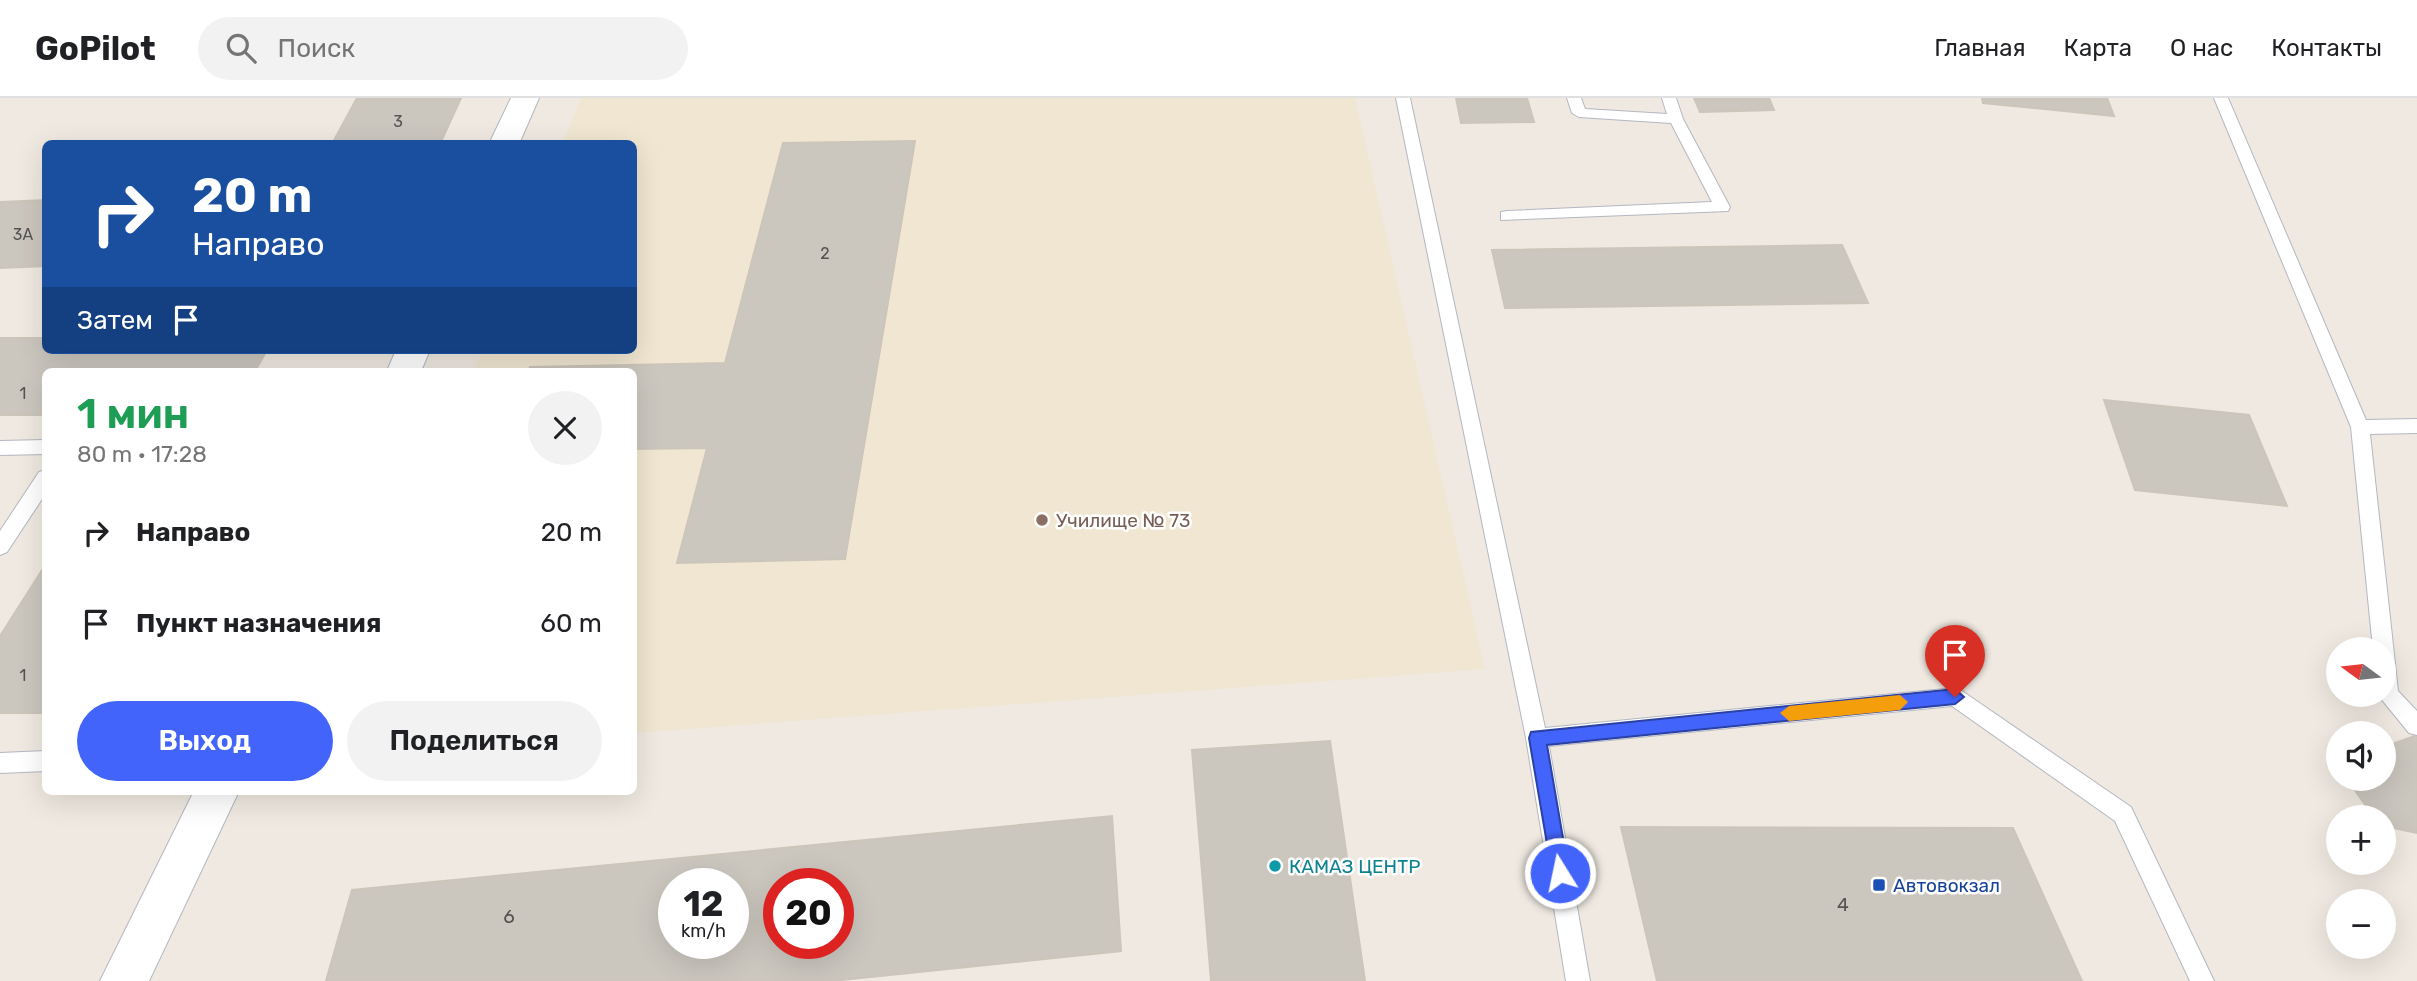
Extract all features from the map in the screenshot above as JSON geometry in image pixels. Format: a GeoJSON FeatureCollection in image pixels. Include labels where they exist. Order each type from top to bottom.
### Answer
{"type":"FeatureCollection","features":[{"type":"Feature","properties":{"kind":"street"},"geometry":{"type":"LineString","coordinates":[[507,140],[524,98]]}},
{"type":"Feature","properties":{"kind":"street"},"geometry":{"type":"LineString","coordinates":[[124,981],[215,795]]}},
{"type":"Feature","properties":{"kind":"lane"},"geometry":{"type":"LineString","coordinates":[[1403,98],[1537,738],[1578,981]]}},
{"type":"Feature","properties":{"kind":"lane"},"geometry":{"type":"LineString","coordinates":[[1574,98],[1579,113],[1676,119]]}},
{"type":"Feature","properties":{"kind":"lane"},"geometry":{"type":"LineString","coordinates":[[1507,216],[1722,206],[1676,119],[1669,98]]}},
{"type":"Feature","properties":{"kind":"lane"},"geometry":{"type":"LineString","coordinates":[[2221,98],[2360,427],[2382,637]]}},
{"type":"Feature","properties":{"kind":"lane"},"geometry":{"type":"LineString","coordinates":[[2360,427],[2417,426]]}},
{"type":"Feature","properties":{"kind":"lane"},"geometry":{"type":"LineString","coordinates":[[0,448],[42,447]]}},
{"type":"Feature","properties":{"kind":"lane"},"geometry":{"type":"LineString","coordinates":[[0,547],[42,483]]}},
{"type":"Feature","properties":{"kind":"lane"},"geometry":{"type":"LineString","coordinates":[[1537,738],[1955,697],[2123,814],[2202,981]]}},
{"type":"Feature","properties":{"kind":"lane"},"geometry":{"type":"LineString","coordinates":[[2396,704],[2417,726]]}},
{"type":"Feature","properties":{"kind":"lane"},"geometry":{"type":"LineString","coordinates":[[0,763],[42,761]]}},
{"type":"Feature","properties":{"kind":"shaded area","name":"Училище № 73"},"geometry":{"type":"Polygon","coordinates":[[[581,98],[1355,98],[1485,669],[637,733],[637,368],[475,368],[480,354],[637,354],[637,140],[564,140],[581,98]]]}},
{"type":"Feature","properties":{"kind":"building"},"geometry":{"type":"Polygon","coordinates":[[[357,98],[461,98],[442,140],[334,140],[357,98]]]}},
{"type":"Feature","properties":{"kind":"building"},"geometry":{"type":"Polygon","coordinates":[[[1456,98],[1527,98],[1534,122],[1461,123],[1456,98]]]}},
{"type":"Feature","properties":{"kind":"building"},"geometry":{"type":"Polygon","coordinates":[[[1694,98],[1769,98],[1774,110],[1700,112],[1694,98]]]}},
{"type":"Feature","properties":{"kind":"building"},"geometry":{"type":"Polygon","coordinates":[[[1982,98],[2107,98],[2114,116],[1983,103],[1982,98]]]}},
{"type":"Feature","properties":{"kind":"building"},"geometry":{"type":"Polygon","coordinates":[[[915,141],[845,559],[677,563],[707,448],[637,449],[637,368],[530,367],[725,363],[783,143],[915,141]]]}},
{"type":"Feature","properties":{"kind":"building"},"geometry":{"type":"Polygon","coordinates":[[[42,200],[42,266],[0,268],[0,202],[42,200]]]}},
{"type":"Feature","properties":{"kind":"building"},"geometry":{"type":"Polygon","coordinates":[[[1842,245],[1868,303],[1505,308],[1492,250],[1842,245]]]}},
{"type":"Feature","properties":{"kind":"building"},"geometry":{"type":"Polygon","coordinates":[[[0,338],[42,338],[42,354],[265,354],[257,368],[42,368],[42,415],[0,415],[0,338]]]}},
{"type":"Feature","properties":{"kind":"building"},"geometry":{"type":"Polygon","coordinates":[[[2104,400],[2249,415],[2287,506],[2135,490],[2104,400]]]}},
{"type":"Feature","properties":{"kind":"building"},"geometry":{"type":"Polygon","coordinates":[[[42,570],[42,713],[0,713],[0,636],[42,570]]]}},
{"type":"Feature","properties":{"kind":"building"},"geometry":{"type":"Polygon","coordinates":[[[2417,735],[2417,833],[2396,829],[2396,805],[2365,805],[2356,791],[2396,791],[2396,743],[2417,735]]]}},
{"type":"Feature","properties":{"kind":"building","name":"КАМАЗ ЦЕНТР"},"geometry":{"type":"Polygon","coordinates":[[[1330,741],[1365,981],[1211,981],[1192,750],[1330,741]]]}},
{"type":"Feature","properties":{"kind":"building"},"geometry":{"type":"Polygon","coordinates":[[[1112,816],[1121,951],[832,981],[326,981],[352,890],[1112,816]]]}},
{"type":"Feature","properties":{"kind":"building"},"geometry":{"type":"Polygon","coordinates":[[[1621,827],[2013,828],[2082,981],[1657,981],[1621,827]]]}},
{"type":"Feature","properties":{"kind":"slow traffic"},"geometry":{"type":"LineString","coordinates":[[1789,713],[1900,702]]}},
{"type":"Feature","properties":{"kind":"place","name":"Училище № 73"},"geometry":{"type":"Point","coordinates":[1042,520]}},
{"type":"Feature","properties":{"kind":"place","name":"КАМАЗ ЦЕНТР"},"geometry":{"type":"Point","coordinates":[1275,866]}},
{"type":"Feature","properties":{"kind":"place","name":"Автовокзал"},"geometry":{"type":"Point","coordinates":[1879,885]}},
{"type":"Feature","properties":{"kind":"route"},"geometry":{"type":"LineString","coordinates":[[1560,873],[1537,738],[1955,697]]}}]}
